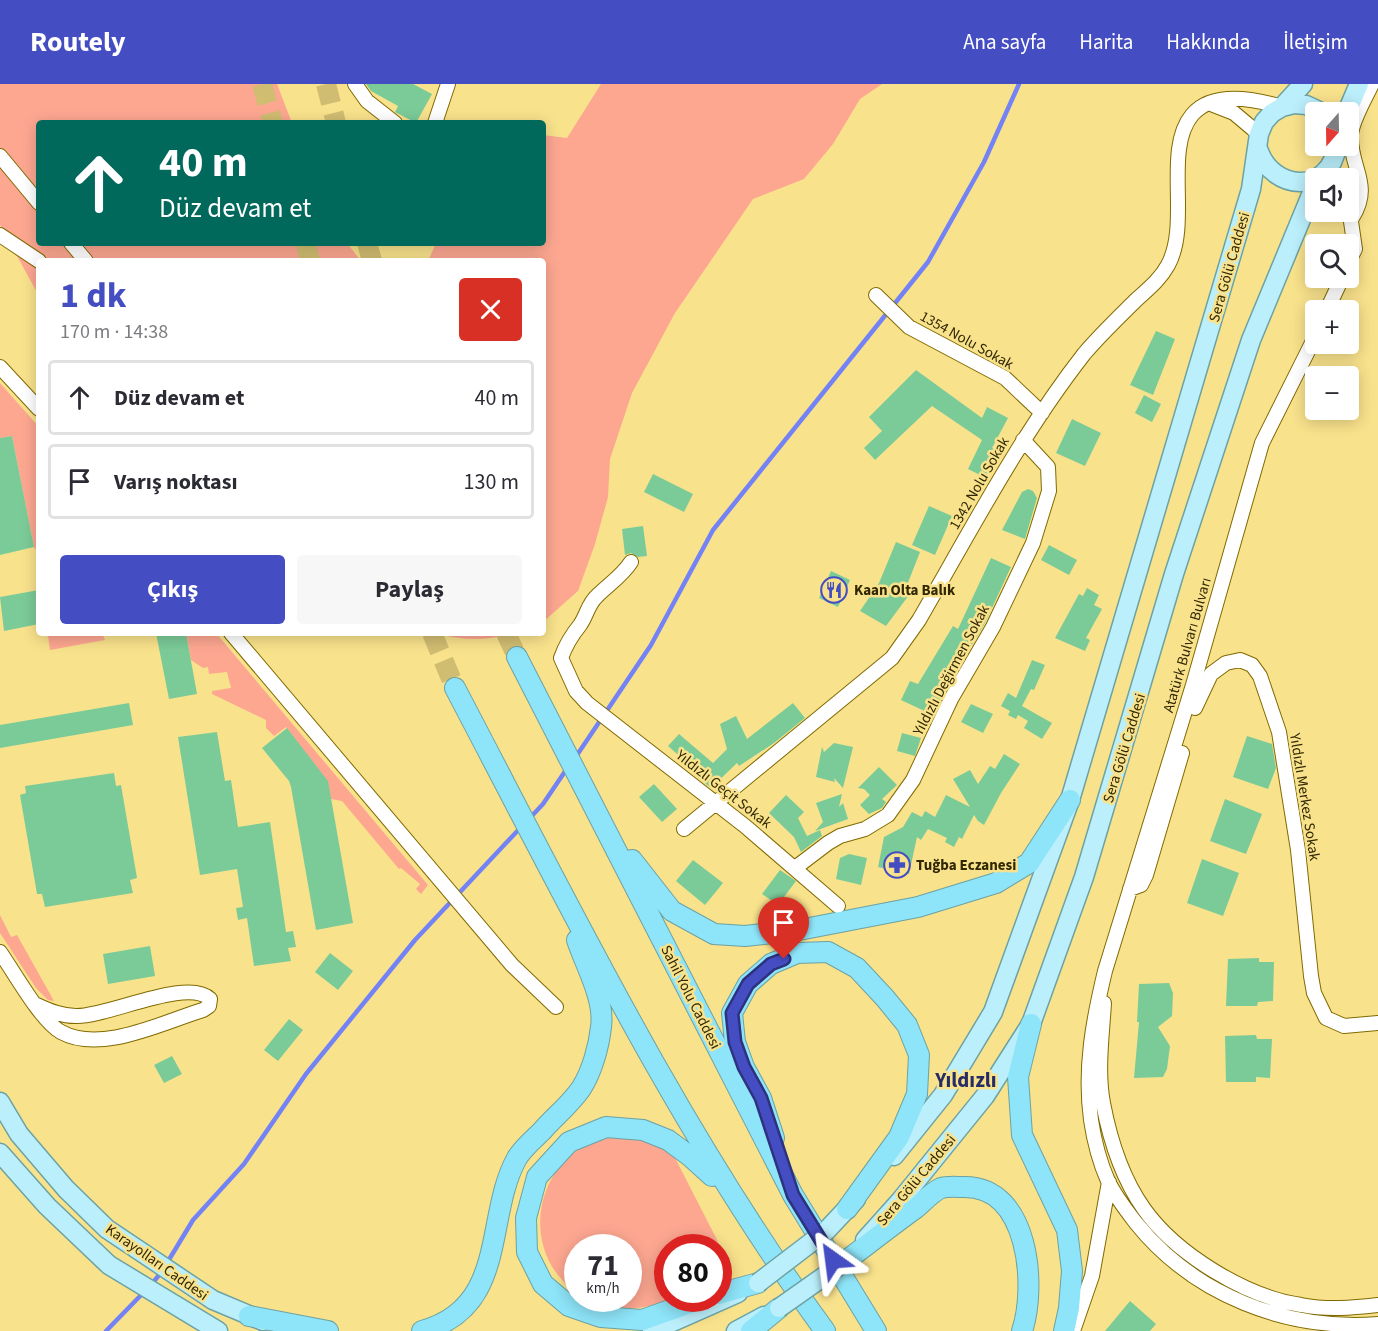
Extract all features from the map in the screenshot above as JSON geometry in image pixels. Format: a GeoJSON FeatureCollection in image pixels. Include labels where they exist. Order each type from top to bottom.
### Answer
{"type":"FeatureCollection","features":[{"type":"Feature","properties":{"kind":"highway","name":"Sahil Yolu Caddesi"},"geometry":{"type":"LineString","coordinates":[[517,657],[793,1195],[876,1331]]}},
{"type":"Feature","properties":{"kind":"highway"},"geometry":{"type":"LineString","coordinates":[[456,688],[636,1034],[730,1194],[821,1327]]}},
{"type":"Feature","properties":{"kind":"highway"},"geometry":{"type":"LineString","coordinates":[[595,810],[672,911],[714,934],[745,936],[799,930],[918,907],[996,883],[1029,863],[1070,801]]}},
{"type":"Feature","properties":{"kind":"highway"},"geometry":{"type":"LineString","coordinates":[[422,1331],[433,1328],[464,1309],[480,1286],[492,1254],[505,1189],[518,1157],[582,1087],[594,1059],[602,1025],[599,1001],[559,884]]}},
{"type":"Feature","properties":{"kind":"highway"},"geometry":{"type":"LineString","coordinates":[[793,1195],[761,1098],[744,1067],[735,1042],[732,1013],[748,984],[771,964],[797,953],[828,952],[857,968],[885,998],[907,1024],[919,1055],[917,1094],[899,1137],[847,1209]]}},
{"type":"Feature","properties":{"kind":"highway"},"geometry":{"type":"LineString","coordinates":[[1031,1024],[1018,1077],[1022,1135],[1067,1230],[1072,1271],[1069,1308],[1064,1331]]}},
{"type":"Feature","properties":{"kind":"highway"},"geometry":{"type":"LineString","coordinates":[[664,1312],[642,1320],[602,1317],[569,1306],[543,1284],[527,1252],[526,1218],[537,1178],[569,1142],[606,1127],[643,1130],[668,1140],[692,1157],[730,1194]]}},
{"type":"Feature","properties":{"kind":"highway"},"geometry":{"type":"LineString","coordinates":[[843,1263],[942,1188],[969,1187],[986,1191],[1009,1209],[1019,1225],[1027,1264],[1026,1317],[1022,1331]]}},
{"type":"Feature","properties":{"kind":"highway"},"geometry":{"type":"LineString","coordinates":[[732,1290],[758,1283]]}},
{"type":"Feature","properties":{"kind":"highway"},"geometry":{"type":"LineString","coordinates":[[751,1331],[779,1308]]}},
{"type":"Feature","properties":{"kind":"highway"},"geometry":{"type":"LineString","coordinates":[[866,1313],[883,1331]]}},
{"type":"Feature","properties":{"kind":"highway"},"geometry":{"type":"LineString","coordinates":[[249,1316],[328,1331]]}},
{"type":"Feature","properties":{"kind":"main road","name":"Sera Gölü Caddesi"},"geometry":{"type":"LineString","coordinates":[[758,1283],[826,1231],[893,1157],[943,1095],[993,1012],[1070,801],[1251,189],[1264,122],[1282,107],[1303,84]]}},
{"type":"Feature","properties":{"kind":"main road"},"geometry":{"type":"LineString","coordinates":[[1351,102],[1359,84]]}},
{"type":"Feature","properties":{"kind":"main road"},"geometry":{"type":"LineString","coordinates":[[1282,107],[1294,104],[1305,105]]}},
{"type":"Feature","properties":{"kind":"main road"},"geometry":{"type":"LineString","coordinates":[[1259,141],[1262,161],[1270,171],[1281,179],[1305,182]]}},
{"type":"Feature","properties":{"kind":"main road","name":"Sera Gölü Caddesi"},"geometry":{"type":"LineString","coordinates":[[843,1263],[900,1202],[986,1096],[1031,1024],[1084,877],[1174,574],[1251,340],[1305,218]]}},
{"type":"Feature","properties":{"kind":"main road","name":"Karayolları Caddesi"},"geometry":{"type":"LineString","coordinates":[[0,1102],[19,1134],[66,1189],[107,1229],[213,1300],[249,1316],[293,1331]]}},
{"type":"Feature","properties":{"kind":"main road","name":"Karayolları Caddesi"},"geometry":{"type":"LineString","coordinates":[[0,1153],[46,1206],[109,1265],[218,1331]]}},
{"type":"Feature","properties":{"kind":"main road"},"geometry":{"type":"LineString","coordinates":[[736,1331],[779,1308],[843,1263]]}},
{"type":"Feature","properties":{"kind":"main road"},"geometry":{"type":"LineString","coordinates":[[652,1331],[701,1311],[758,1283]]}},
{"type":"Feature","properties":{"kind":"street"},"geometry":{"type":"LineString","coordinates":[[355,84],[367,100],[391,120]]}},
{"type":"Feature","properties":{"kind":"street"},"geometry":{"type":"LineString","coordinates":[[436,120],[448,84]]}},
{"type":"Feature","properties":{"kind":"street"},"geometry":{"type":"LineString","coordinates":[[1357,168],[1350,135],[1372,84]]}},
{"type":"Feature","properties":{"kind":"street","name":"1342 Nolu Sokak"},"geometry":{"type":"LineString","coordinates":[[684,829],[892,658],[919,620],[1023,440],[1086,353],[1152,286],[1168,265],[1178,233],[1181,135],[1193,114],[1211,104],[1241,98],[1282,107]]}},
{"type":"Feature","properties":{"kind":"street"},"geometry":{"type":"LineString","coordinates":[[1211,104],[1234,113],[1259,141]]}},
{"type":"Feature","properties":{"kind":"street"},"geometry":{"type":"LineString","coordinates":[[0,156],[36,200]]}},
{"type":"Feature","properties":{"kind":"street"},"geometry":{"type":"LineString","coordinates":[[1359,176],[1361,185],[1359,206]]}},
{"type":"Feature","properties":{"kind":"street"},"geometry":{"type":"LineString","coordinates":[[0,235],[36,259]]}},
{"type":"Feature","properties":{"kind":"street"},"geometry":{"type":"LineString","coordinates":[[74,246],[84,258]]}},
{"type":"Feature","properties":{"kind":"street","name":"1354 Nolu Sokak"},"geometry":{"type":"LineString","coordinates":[[876,295],[909,327],[1005,378],[1042,413]]}},
{"type":"Feature","properties":{"kind":"street","name":"Atatürk Bulvarı Bulvarı"},"geometry":{"type":"LineString","coordinates":[[1307,354],[1262,443],[1193,685],[1105,971],[1095,1012],[1087,1070],[1092,1122],[1109,1182],[1128,1212],[1164,1253],[1219,1293],[1265,1314],[1302,1323],[1349,1329],[1378,1324]]}},
{"type":"Feature","properties":{"kind":"street"},"geometry":{"type":"LineString","coordinates":[[0,367],[36,406]]}},
{"type":"Feature","properties":{"kind":"street","name":"Yıldızlı Değirmen Sokak"},"geometry":{"type":"LineString","coordinates":[[795,868],[840,836],[865,829],[888,815],[913,780],[951,699],[993,627],[1033,543],[1049,491],[1048,467],[1023,440]]}},
{"type":"Feature","properties":{"kind":"street","name":"Yıldızlı Geçit Sokak"},"geometry":{"type":"LineString","coordinates":[[631,562],[625,571],[588,605],[580,624],[572,633],[563,652],[561,658],[576,691],[587,703],[795,868],[838,906]]}},
{"type":"Feature","properties":{"kind":"street"},"geometry":{"type":"LineString","coordinates":[[234,636],[512,965],[556,1007]]}},
{"type":"Feature","properties":{"kind":"street","name":"Yıldızlı Merkez Sokak"},"geometry":{"type":"LineString","coordinates":[[1130,889],[1141,885],[1146,875],[1198,697],[1211,674],[1226,663],[1240,660],[1252,665],[1260,676],[1279,732],[1298,850],[1314,993],[1326,1018],[1344,1026],[1378,1023]]}},
{"type":"Feature","properties":{"kind":"street"},"geometry":{"type":"LineString","coordinates":[[0,952],[37,1005],[61,1032],[102,1040],[126,1035],[203,1010],[209,1006],[210,999],[204,993],[175,994],[76,1017],[57,1014],[37,1005]]}},
{"type":"Feature","properties":{"kind":"street","name":"Atatürk Bulvarı Bulvarı"},"geometry":{"type":"LineString","coordinates":[[1105,971],[1101,1076],[1103,1101],[1111,1135],[1127,1180],[1157,1226],[1224,1277],[1280,1300],[1330,1309],[1378,1305]]}},
{"type":"Feature","properties":{"kind":"street"},"geometry":{"type":"LineString","coordinates":[[1073,1331],[1092,1276],[1109,1182]]}},
{"type":"Feature","properties":{"kind":"shaded area"},"geometry":{"type":"Polygon","coordinates":[[[0,84],[277,84],[291,120],[36,120],[36,246],[349,246],[359,258],[36,258],[36,291],[0,225],[0,84]]]}},
{"type":"Feature","properties":{"kind":"shaded area"},"geometry":{"type":"Polygon","coordinates":[[[601,84],[882,84],[860,99],[833,144],[804,179],[753,199],[675,313],[632,393],[610,459],[608,497],[595,544],[578,591],[546,619],[546,258],[429,258],[435,246],[546,246],[546,135],[567,138],[601,84]]]}},
{"type":"Feature","properties":{"kind":"shaded area"},"geometry":{"type":"Polygon","coordinates":[[[0,383],[36,424],[36,550],[12,436],[0,438],[0,383]]]}},
{"type":"Feature","properties":{"kind":"shaded area"},"geometry":{"type":"Polygon","coordinates":[[[48,636],[103,636],[105,640],[50,650],[48,636]]]}},
{"type":"Feature","properties":{"kind":"shaded area"},"geometry":{"type":"Polygon","coordinates":[[[187,636],[219,636],[428,885],[421,894],[416,889],[420,884],[401,868],[399,869],[342,801],[331,799],[327,781],[286,727],[274,736],[266,728],[266,720],[212,694],[212,691],[231,688],[227,672],[209,674],[208,667],[203,668],[191,660],[187,636]]]}},
{"type":"Feature","properties":{"kind":"shaded area"},"geometry":{"type":"Polygon","coordinates":[[[447,636],[502,636],[474,639],[447,636]]]}},
{"type":"Feature","properties":{"kind":"shaded area"},"geometry":{"type":"Polygon","coordinates":[[[0,915],[11,937],[17,935],[54,1001],[48,1000],[36,988],[0,933],[0,915]]]}},
{"type":"Feature","properties":{"kind":"shaded area"},"geometry":{"type":"Polygon","coordinates":[[[629,1135],[672,1152],[714,1234],[654,1234],[654,1305],[650,1306],[642,1307],[642,1234],[564,1234],[564,1282],[548,1259],[542,1242],[540,1223],[542,1205],[547,1188],[556,1172],[568,1157],[583,1146],[606,1138],[629,1135]]]}},
{"type":"Feature","properties":{"kind":"building"},"geometry":{"type":"Polygon","coordinates":[[[366,84],[413,84],[432,94],[418,120],[410,120],[395,112],[398,106],[371,91],[366,84]]]}},
{"type":"Feature","properties":{"kind":"building"},"geometry":{"type":"Polygon","coordinates":[[[1156,331],[1175,339],[1153,395],[1130,385],[1156,331]]]}},
{"type":"Feature","properties":{"kind":"building"},"geometry":{"type":"Polygon","coordinates":[[[916,370],[982,418],[987,407],[1008,418],[992,448],[999,451],[986,478],[968,469],[982,440],[932,406],[875,460],[864,448],[882,431],[869,417],[916,370]]]}},
{"type":"Feature","properties":{"kind":"building"},"geometry":{"type":"Polygon","coordinates":[[[1144,395],[1161,404],[1152,422],[1135,413],[1144,395]]]}},
{"type":"Feature","properties":{"kind":"building"},"geometry":{"type":"Polygon","coordinates":[[[1072,419],[1101,433],[1085,466],[1056,453],[1072,419]]]}},
{"type":"Feature","properties":{"kind":"building"},"geometry":{"type":"Polygon","coordinates":[[[12,436],[34,547],[0,555],[0,438],[12,436]]]}},
{"type":"Feature","properties":{"kind":"building"},"geometry":{"type":"Polygon","coordinates":[[[653,474],[693,494],[684,512],[644,492],[653,474]]]}},
{"type":"Feature","properties":{"kind":"building"},"geometry":{"type":"Polygon","coordinates":[[[1028,489],[1033,491],[1037,498],[1025,539],[1002,530],[1022,492],[1028,489]]]}},
{"type":"Feature","properties":{"kind":"building"},"geometry":{"type":"Polygon","coordinates":[[[929,506],[952,516],[935,555],[912,545],[929,506]]]}},
{"type":"Feature","properties":{"kind":"building"},"geometry":{"type":"Polygon","coordinates":[[[643,526],[647,556],[638,557],[631,553],[625,555],[622,529],[643,526]]]}},
{"type":"Feature","properties":{"kind":"building"},"geometry":{"type":"Polygon","coordinates":[[[896,542],[920,552],[904,593],[909,595],[886,626],[860,611],[879,583],[896,542]]]}},
{"type":"Feature","properties":{"kind":"building"},"geometry":{"type":"Polygon","coordinates":[[[1049,545],[1077,560],[1069,575],[1041,560],[1049,545]]]}},
{"type":"Feature","properties":{"kind":"building"},"geometry":{"type":"Polygon","coordinates":[[[991,558],[1011,567],[985,623],[944,691],[933,715],[901,700],[910,681],[918,684],[953,626],[958,629],[991,558]]]}},
{"type":"Feature","properties":{"kind":"building"},"geometry":{"type":"Polygon","coordinates":[[[831,571],[850,580],[838,607],[819,598],[831,571]]]}},
{"type":"Feature","properties":{"kind":"building"},"geometry":{"type":"Polygon","coordinates":[[[1087,588],[1099,595],[1094,605],[1102,609],[1086,638],[1090,640],[1085,651],[1055,638],[1079,594],[1083,596],[1087,588]]]}},
{"type":"Feature","properties":{"kind":"building"},"geometry":{"type":"Polygon","coordinates":[[[36,591],[36,625],[4,631],[0,597],[36,591]]]}},
{"type":"Feature","properties":{"kind":"building"},"geometry":{"type":"Polygon","coordinates":[[[157,636],[187,636],[197,694],[169,699],[157,636]]]}},
{"type":"Feature","properties":{"kind":"building"},"geometry":{"type":"Polygon","coordinates":[[[1032,660],[1045,665],[1034,690],[1031,689],[1022,706],[1052,723],[1042,739],[1024,728],[1028,721],[1018,715],[1016,719],[1008,715],[1010,711],[1001,706],[1008,693],[1016,698],[1032,660]]]}},
{"type":"Feature","properties":{"kind":"building"},"geometry":{"type":"Polygon","coordinates":[[[129,703],[133,725],[0,748],[0,725],[129,703]]]}},
{"type":"Feature","properties":{"kind":"building"},"geometry":{"type":"Polygon","coordinates":[[[793,703],[805,718],[774,743],[739,766],[737,763],[711,788],[698,778],[701,775],[668,746],[679,734],[713,763],[727,749],[720,724],[736,716],[747,739],[793,703]]]}},
{"type":"Feature","properties":{"kind":"building"},"geometry":{"type":"Polygon","coordinates":[[[971,704],[993,714],[983,733],[961,722],[971,704]]]}},
{"type":"Feature","properties":{"kind":"building"},"geometry":{"type":"Polygon","coordinates":[[[287,728],[328,781],[353,923],[316,930],[291,787],[289,781],[262,748],[287,728]]]}},
{"type":"Feature","properties":{"kind":"building"},"geometry":{"type":"Polygon","coordinates":[[[217,732],[225,781],[231,780],[238,827],[270,822],[286,932],[293,931],[296,947],[288,948],[291,961],[254,966],[247,918],[238,920],[236,908],[243,907],[237,869],[200,875],[178,737],[217,732]]]}},
{"type":"Feature","properties":{"kind":"building"},"geometry":{"type":"Polygon","coordinates":[[[902,733],[921,738],[915,756],[897,751],[902,733]]]}},
{"type":"Feature","properties":{"kind":"building"},"geometry":{"type":"Polygon","coordinates":[[[1247,736],[1272,744],[1276,768],[1268,789],[1233,777],[1247,736]]]}},
{"type":"Feature","properties":{"kind":"building"},"geometry":{"type":"Polygon","coordinates":[[[834,743],[853,747],[843,788],[834,778],[835,782],[816,777],[822,747],[824,752],[834,743]]]}},
{"type":"Feature","properties":{"kind":"building"},"geometry":{"type":"Polygon","coordinates":[[[1004,754],[1020,764],[984,825],[974,815],[962,839],[959,837],[954,847],[945,842],[947,838],[928,829],[921,840],[917,837],[909,874],[878,867],[884,837],[903,827],[912,812],[922,817],[925,811],[935,817],[946,795],[970,807],[953,779],[970,770],[978,784],[990,766],[995,769],[1004,754]]]}},
{"type":"Feature","properties":{"kind":"building"},"geometry":{"type":"Polygon","coordinates":[[[879,767],[897,785],[882,799],[886,802],[882,808],[869,814],[860,805],[870,795],[864,789],[858,788],[879,767]]]}},
{"type":"Feature","properties":{"kind":"building"},"geometry":{"type":"Polygon","coordinates":[[[114,773],[116,786],[121,785],[137,878],[130,880],[133,893],[45,907],[42,894],[37,894],[20,795],[26,793],[25,786],[114,773]]]}},
{"type":"Feature","properties":{"kind":"building"},"geometry":{"type":"Polygon","coordinates":[[[654,784],[677,809],[662,822],[639,797],[654,784]]]}},
{"type":"Feature","properties":{"kind":"building"},"geometry":{"type":"Polygon","coordinates":[[[842,794],[839,807],[843,803],[848,819],[815,831],[823,822],[816,803],[842,794]]]}},
{"type":"Feature","properties":{"kind":"building"},"geometry":{"type":"Polygon","coordinates":[[[786,795],[804,812],[798,818],[807,836],[820,830],[822,836],[801,852],[794,837],[769,813],[786,795]]]}},
{"type":"Feature","properties":{"kind":"building"},"geometry":{"type":"Polygon","coordinates":[[[1225,799],[1262,814],[1246,854],[1210,841],[1225,799]]]}},
{"type":"Feature","properties":{"kind":"building"},"geometry":{"type":"Polygon","coordinates":[[[849,854],[867,858],[861,885],[836,879],[840,858],[849,854]]]}},
{"type":"Feature","properties":{"kind":"building"},"geometry":{"type":"Polygon","coordinates":[[[1202,859],[1239,873],[1223,916],[1187,903],[1202,859]]]}},
{"type":"Feature","properties":{"kind":"building"},"geometry":{"type":"Polygon","coordinates":[[[693,860],[723,883],[705,905],[676,881],[693,860]]]}},
{"type":"Feature","properties":{"kind":"building"},"geometry":{"type":"Polygon","coordinates":[[[780,870],[796,881],[778,905],[762,894],[780,870]]]}},
{"type":"Feature","properties":{"kind":"building"},"geometry":{"type":"Polygon","coordinates":[[[150,946],[155,976],[108,984],[103,954],[150,946]]]}},
{"type":"Feature","properties":{"kind":"building"},"geometry":{"type":"Polygon","coordinates":[[[330,953],[353,971],[338,990],[315,972],[330,953]]]}},
{"type":"Feature","properties":{"kind":"building"},"geometry":{"type":"Polygon","coordinates":[[[1259,958],[1259,962],[1274,962],[1273,1001],[1258,1002],[1257,1006],[1226,1006],[1228,959],[1259,958]]]}},
{"type":"Feature","properties":{"kind":"building"},"geometry":{"type":"Polygon","coordinates":[[[1169,983],[1173,993],[1172,1016],[1158,1027],[1170,1046],[1167,1069],[1163,1077],[1134,1078],[1139,1022],[1137,1022],[1139,984],[1169,983]]]}},
{"type":"Feature","properties":{"kind":"building"},"geometry":{"type":"Polygon","coordinates":[[[289,1019],[303,1030],[278,1061],[264,1050],[289,1019]]]}},
{"type":"Feature","properties":{"kind":"building"},"geometry":{"type":"Polygon","coordinates":[[[1256,1035],[1257,1039],[1272,1039],[1270,1078],[1256,1077],[1256,1082],[1226,1082],[1225,1036],[1256,1035]]]}},
{"type":"Feature","properties":{"kind":"building"},"geometry":{"type":"Polygon","coordinates":[[[172,1056],[182,1074],[164,1083],[154,1065],[172,1056]]]}},
{"type":"Feature","properties":{"kind":"building"},"geometry":{"type":"Polygon","coordinates":[[[1130,1301],[1156,1324],[1150,1331],[1105,1331],[1130,1301]]]}},
{"type":"Feature","properties":{"kind":"waterway"},"geometry":{"type":"LineString","coordinates":[[575,758],[651,645],[713,530],[928,262],[984,162],[1019,84]]}},
{"type":"Feature","properties":{"kind":"waterway"},"geometry":{"type":"LineString","coordinates":[[528,820],[543,804],[568,767]]}},
{"type":"Feature","properties":{"kind":"waterway"},"geometry":{"type":"LineString","coordinates":[[167,1263],[193,1220],[244,1164],[306,1074],[415,940],[522,826]]}},
{"type":"Feature","properties":{"kind":"waterway"},"geometry":{"type":"LineString","coordinates":[[151,1285],[163,1270]]}},
{"type":"Feature","properties":{"kind":"waterway"},"geometry":{"type":"LineString","coordinates":[[106,1331],[145,1291]]}},
{"type":"Feature","properties":{"kind":"tunnel"},"geometry":{"type":"LineString","coordinates":[[262,84],[272,120]]}},
{"type":"Feature","properties":{"kind":"tunnel"},"geometry":{"type":"LineString","coordinates":[[326,84],[335,120]]}},
{"type":"Feature","properties":{"kind":"tunnel"},"geometry":{"type":"LineString","coordinates":[[307,246],[309,258]]}},
{"type":"Feature","properties":{"kind":"tunnel"},"geometry":{"type":"LineString","coordinates":[[368,246],[371,258]]}},
{"type":"Feature","properties":{"kind":"tunnel"},"geometry":{"type":"LineString","coordinates":[[433,636],[455,688]]}},
{"type":"Feature","properties":{"kind":"tunnel"},"geometry":{"type":"LineString","coordinates":[[507,636],[517,657]]}},
{"type":"Feature","properties":{"kind":"place","name":"Kaan Olta Balık"},"geometry":{"type":"Point","coordinates":[834,590]}},
{"type":"Feature","properties":{"kind":"place","name":"Tuğba Eczanesi"},"geometry":{"type":"Point","coordinates":[897,865]}},
{"type":"Feature","properties":{"kind":"district","name":"Yıldızlı"},"geometry":{"type":"Point","coordinates":[966,1080]}},
{"type":"Feature","properties":{"kind":"route"},"geometry":{"type":"LineString","coordinates":[[784,959],[771,964],[748,984],[732,1013],[735,1042],[744,1067],[761,1098],[793,1195],[833,1260]]}}]}
